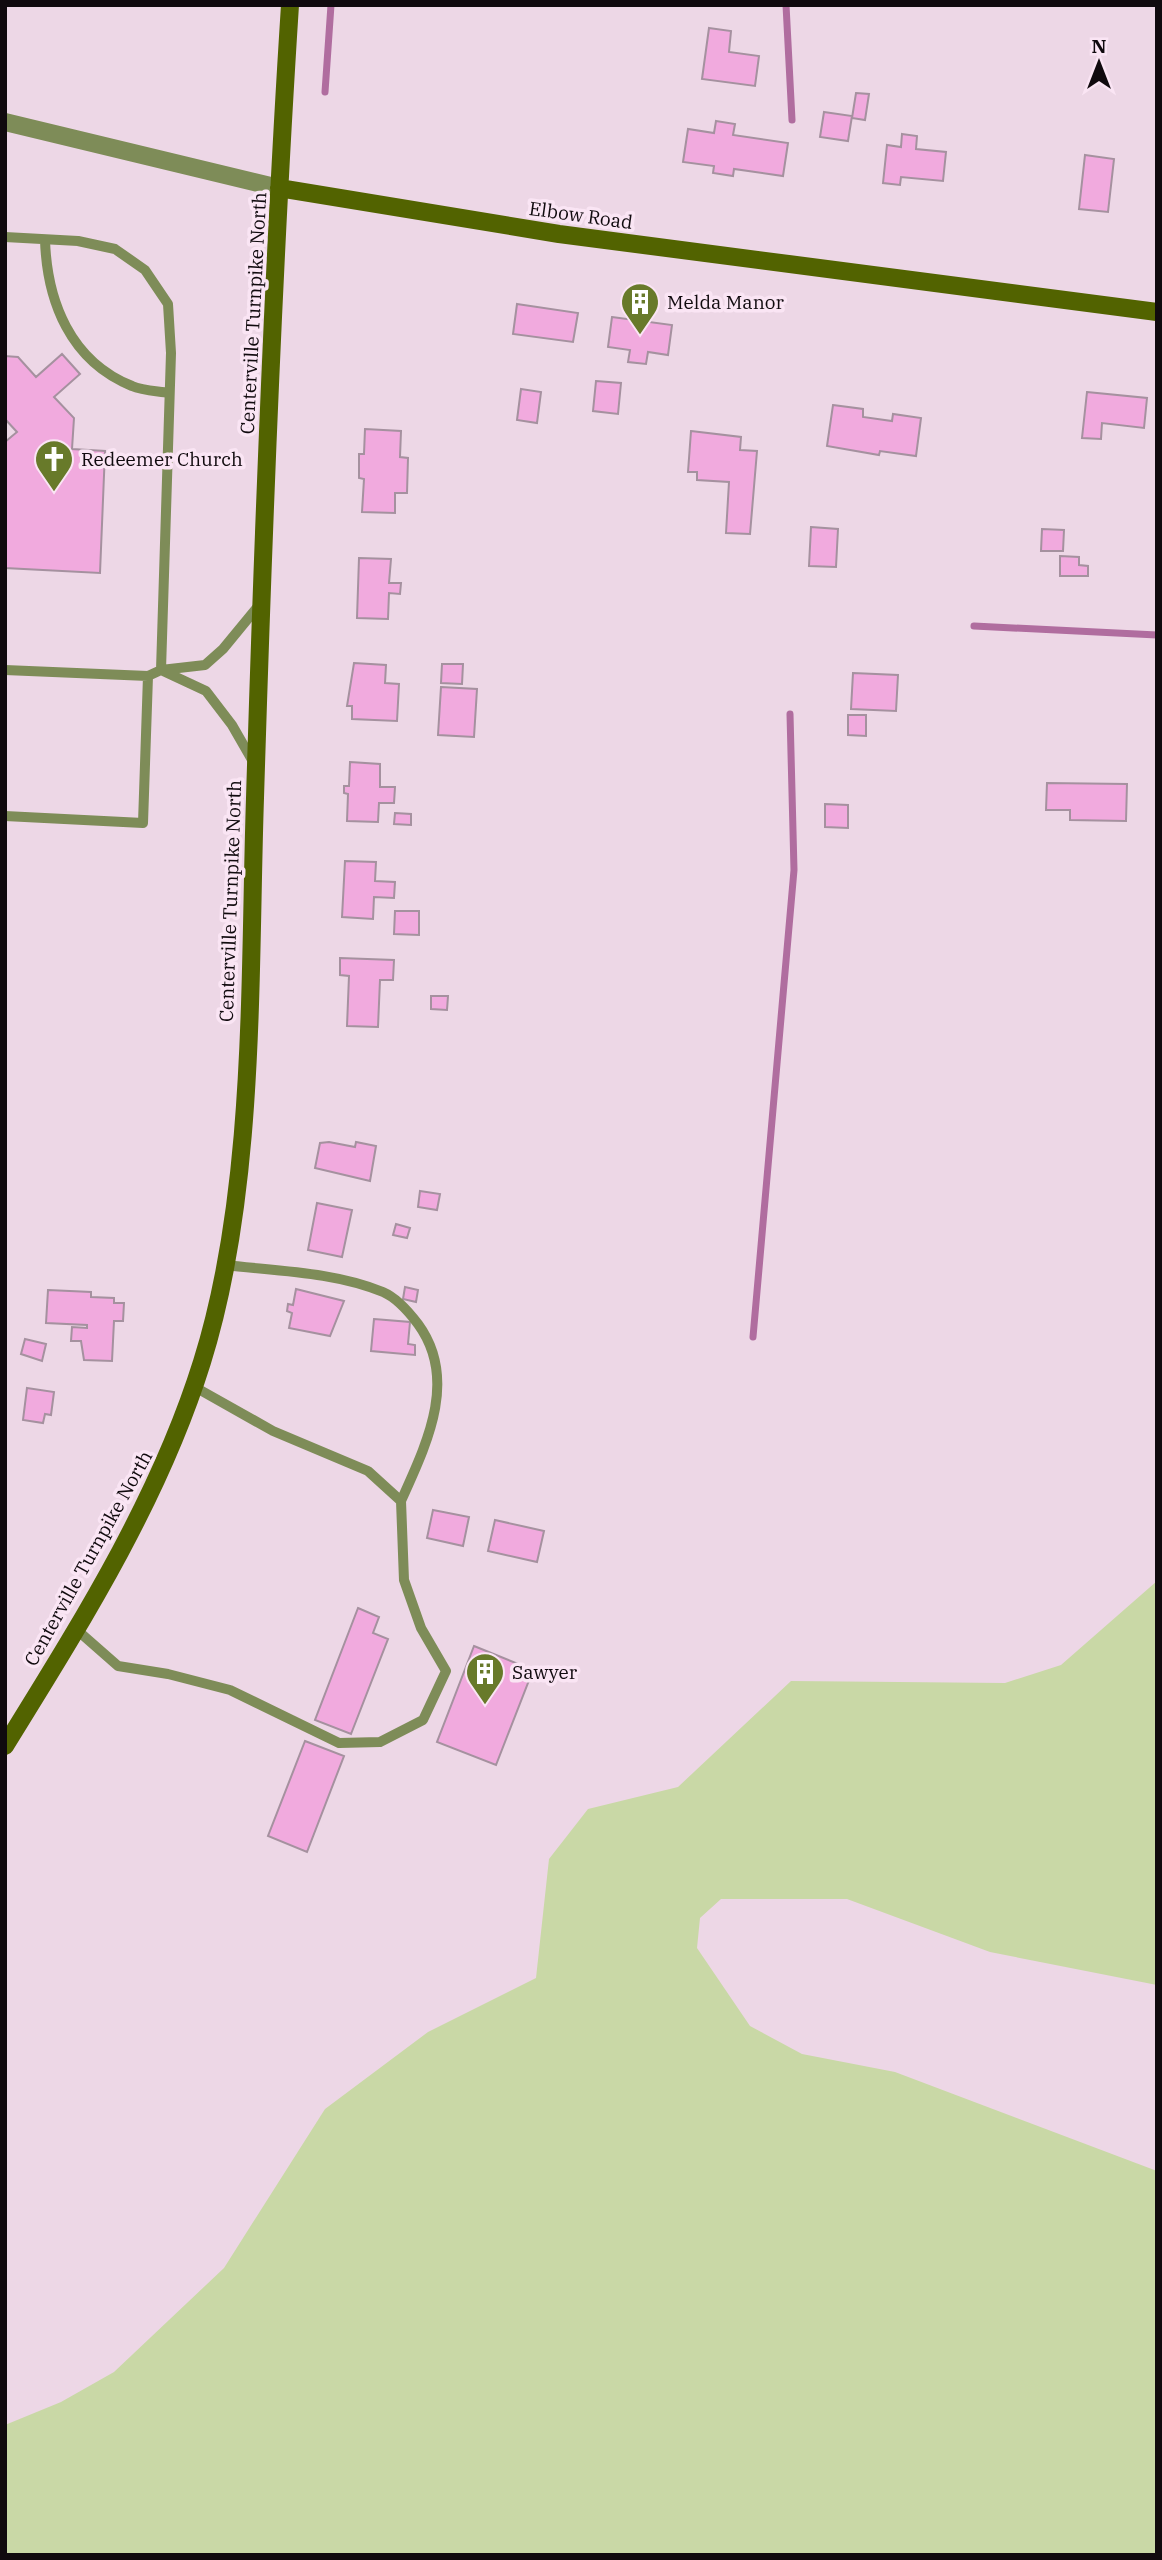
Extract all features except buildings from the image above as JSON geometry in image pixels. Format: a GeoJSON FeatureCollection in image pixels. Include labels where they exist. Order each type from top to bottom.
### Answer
{"type":"FeatureCollection","features":[{"type":"Feature","properties":{"kind":"main road","name":"Centerville Turnpike North"},"geometry":{"type":"LineString","coordinates":[[5,1746],[77,1630],[141,1514],[174,1444],[202,1362],[225,1265],[242,1134],[260,604],[290,5]]}},
{"type":"Feature","properties":{"kind":"main road","name":"Elbow Road"},"geometry":{"type":"LineString","coordinates":[[279,188],[559,234],[1157,312]]}},
{"type":"Feature","properties":{"kind":"street","name":"Elbow Road"},"geometry":{"type":"LineString","coordinates":[[5,122],[279,188]]}},
{"type":"Feature","properties":{"kind":"lane"},"geometry":{"type":"LineString","coordinates":[[5,237],[78,241],[115,249],[145,270],[168,304],[169,393],[161,670]]}},
{"type":"Feature","properties":{"kind":"lane"},"geometry":{"type":"LineString","coordinates":[[45,240],[46,273],[53,302],[69,334],[98,365],[132,387],[169,393]]}},
{"type":"Feature","properties":{"kind":"lane"},"geometry":{"type":"LineString","coordinates":[[5,670],[148,676],[161,670],[205,665],[223,649],[260,604]]}},
{"type":"Feature","properties":{"kind":"lane"},"geometry":{"type":"LineString","coordinates":[[161,670],[206,691],[232,725],[256,766]]}},
{"type":"Feature","properties":{"kind":"lane"},"geometry":{"type":"LineString","coordinates":[[5,816],[143,823],[148,676]]}},
{"type":"Feature","properties":{"kind":"lane"},"geometry":{"type":"LineString","coordinates":[[77,1630],[118,1666],[168,1674],[230,1690],[339,1743],[380,1742],[423,1720],[446,1671],[421,1628],[404,1580],[401,1501],[420,1459],[440,1391],[426,1336],[408,1311],[387,1293],[364,1285],[225,1265]]}},
{"type":"Feature","properties":{"kind":"lane"},"geometry":{"type":"LineString","coordinates":[[193,1387],[273,1431],[368,1471],[401,1501]]}},
{"type":"Feature","properties":{"kind":"green space"},"geometry":{"type":"Polygon","coordinates":[[[1157,1581],[1157,1985],[990,1952],[847,1899],[721,1899],[700,1918],[697,1948],[750,2026],[802,2054],[895,2072],[1157,2171],[1157,2555],[5,2555],[5,2425],[61,2402],[114,2372],[224,2268],[325,2109],[428,2032],[536,1978],[549,1859],[588,1809],[678,1787],[791,1681],[1005,1683],[1061,1665],[1157,1581]]]}},
{"type":"Feature","properties":{"kind":"waterway"},"geometry":{"type":"LineString","coordinates":[[325,92],[331,5]]}},
{"type":"Feature","properties":{"kind":"waterway"},"geometry":{"type":"LineString","coordinates":[[786,5],[792,120]]}},
{"type":"Feature","properties":{"kind":"waterway"},"geometry":{"type":"LineString","coordinates":[[974,626],[1157,635]]}},
{"type":"Feature","properties":{"kind":"waterway"},"geometry":{"type":"LineString","coordinates":[[753,1337],[794,870],[790,714]]}},
{"type":"Feature","properties":{"kind":"place","name":"Melda Manor"},"geometry":{"type":"Point","coordinates":[640,336]}},
{"type":"Feature","properties":{"kind":"place","name":"Redeemer Church"},"geometry":{"type":"Point","coordinates":[54,493]}},
{"type":"Feature","properties":{"kind":"place","name":"Sawyer"},"geometry":{"type":"Point","coordinates":[485,1706]}}]}
